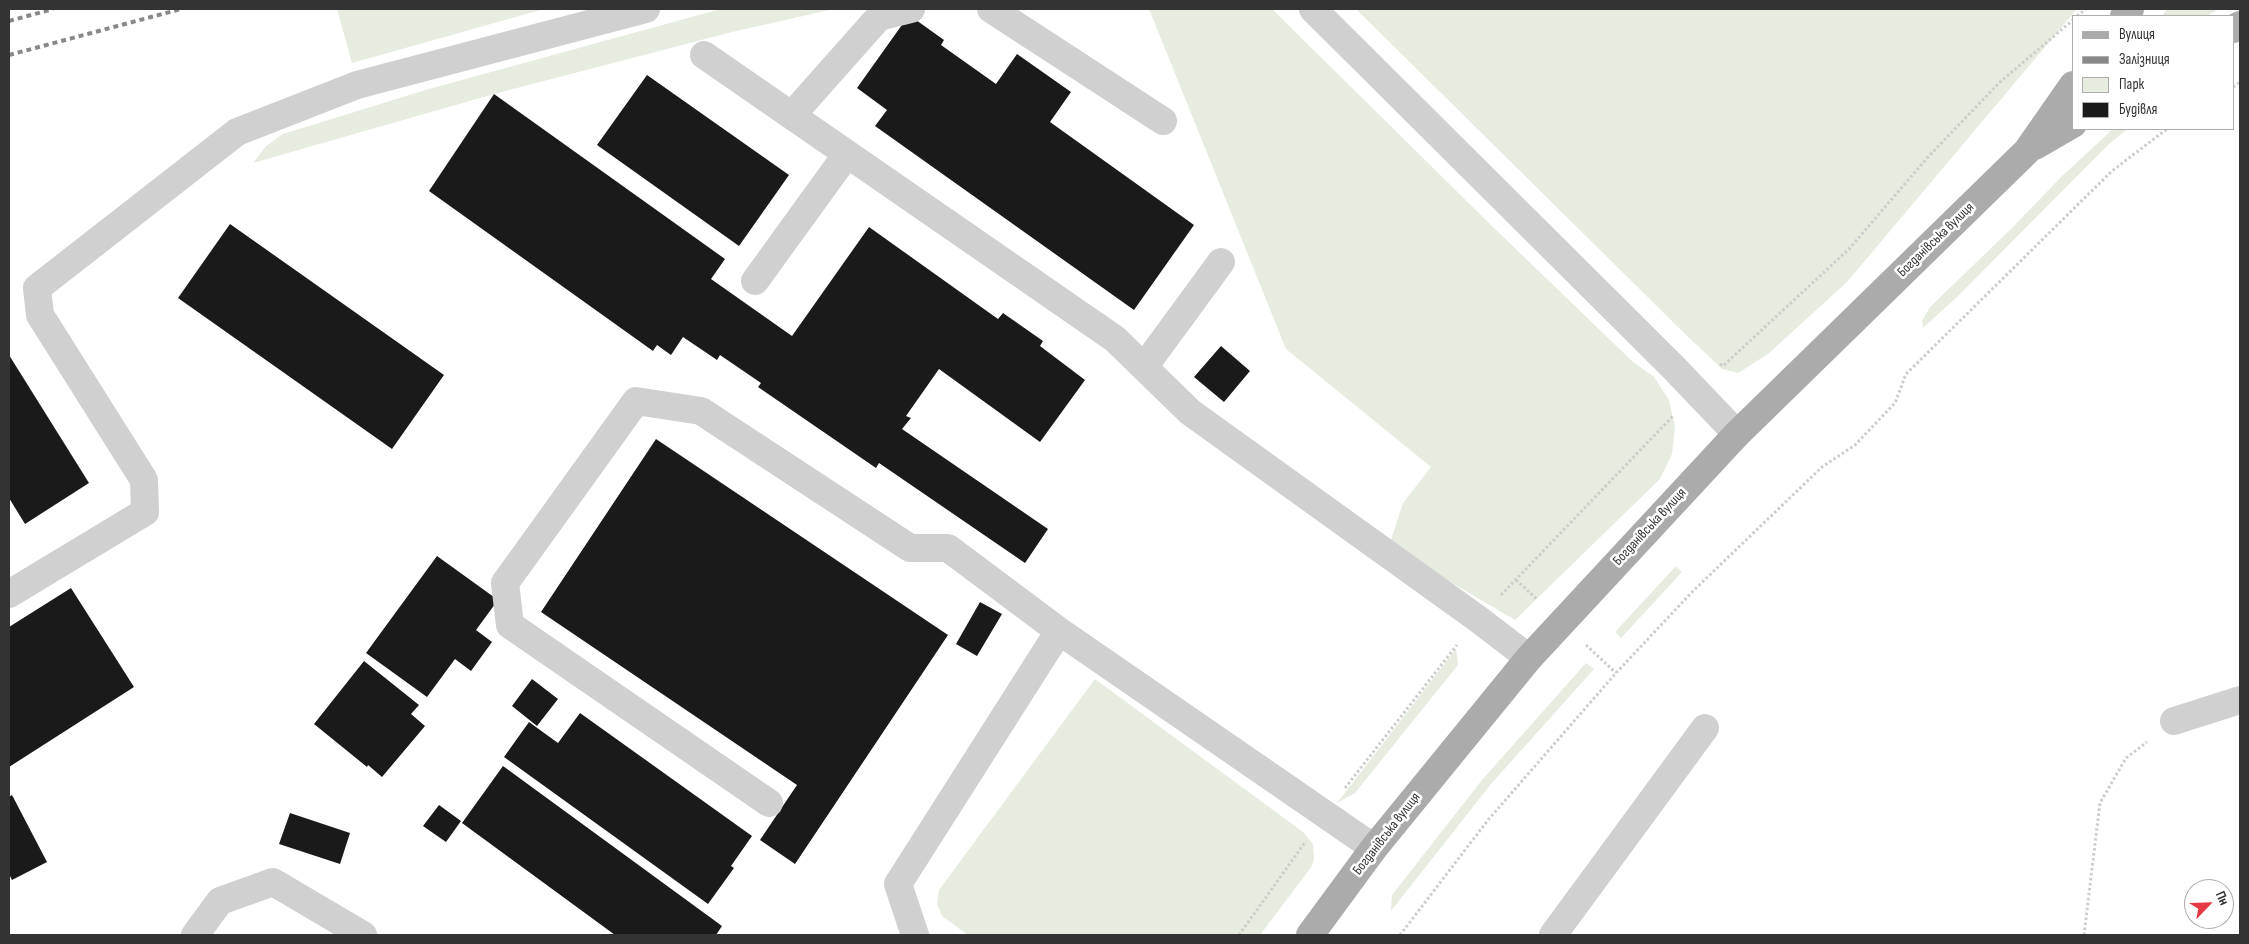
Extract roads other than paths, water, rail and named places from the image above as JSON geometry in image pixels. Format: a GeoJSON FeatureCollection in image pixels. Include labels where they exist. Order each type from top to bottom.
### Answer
{"type":"FeatureCollection","features":[{"type":"Feature","properties":{"kind":"main road","name":"Богданівська вулиця"},"geometry":{"type":"LineString","coordinates":[[1310,935],[1374,848],[1528,658],[1737,434],[2027,151],[2072,86]]}},
{"type":"Feature","properties":{"kind":"main road","name":"Богданівська вулиця"},"geometry":{"type":"LineString","coordinates":[[2027,151],[2072,125]]}},
{"type":"Feature","properties":{"kind":"lane"},"geometry":{"type":"LineString","coordinates":[[9,594],[145,512],[144,480],[40,315],[37,288],[237,132],[357,85],[646,9]]}},
{"type":"Feature","properties":{"kind":"lane"},"geometry":{"type":"LineString","coordinates":[[792,115],[879,17],[911,9]]}},
{"type":"Feature","properties":{"kind":"lane"},"geometry":{"type":"LineString","coordinates":[[991,9],[1163,121]]}},
{"type":"Feature","properties":{"kind":"lane"},"geometry":{"type":"LineString","coordinates":[[1313,9],[1674,368],[1737,434]]}},
{"type":"Feature","properties":{"kind":"lane"},"geometry":{"type":"LineString","coordinates":[[704,55],[1114,340],[1190,412],[1478,619],[1528,658]]}},
{"type":"Feature","properties":{"kind":"lane"},"geometry":{"type":"LineString","coordinates":[[755,281],[847,154]]}},
{"type":"Feature","properties":{"kind":"lane"},"geometry":{"type":"LineString","coordinates":[[1144,367],[1221,262]]}},
{"type":"Feature","properties":{"kind":"lane"},"geometry":{"type":"LineString","coordinates":[[769,804],[510,625],[505,583],[636,401],[701,411],[910,548],[948,548],[1059,631],[1374,848]]}},
{"type":"Feature","properties":{"kind":"lane"},"geometry":{"type":"LineString","coordinates":[[914,935],[898,884],[1059,631]]}},
{"type":"Feature","properties":{"kind":"lane"},"geometry":{"type":"LineString","coordinates":[[2174,721],[2240,700]]}},
{"type":"Feature","properties":{"kind":"lane"},"geometry":{"type":"LineString","coordinates":[[1553,935],[1705,728]]}},
{"type":"Feature","properties":{"kind":"lane"},"geometry":{"type":"LineString","coordinates":[[195,935],[220,900],[273,882],[363,935]]}},
{"type":"Feature","properties":{"kind":"railway"},"geometry":{"type":"LineString","coordinates":[[9,21],[53,9]]}},
{"type":"Feature","properties":{"kind":"railway"},"geometry":{"type":"LineString","coordinates":[[9,55],[181,9]]}}]}
